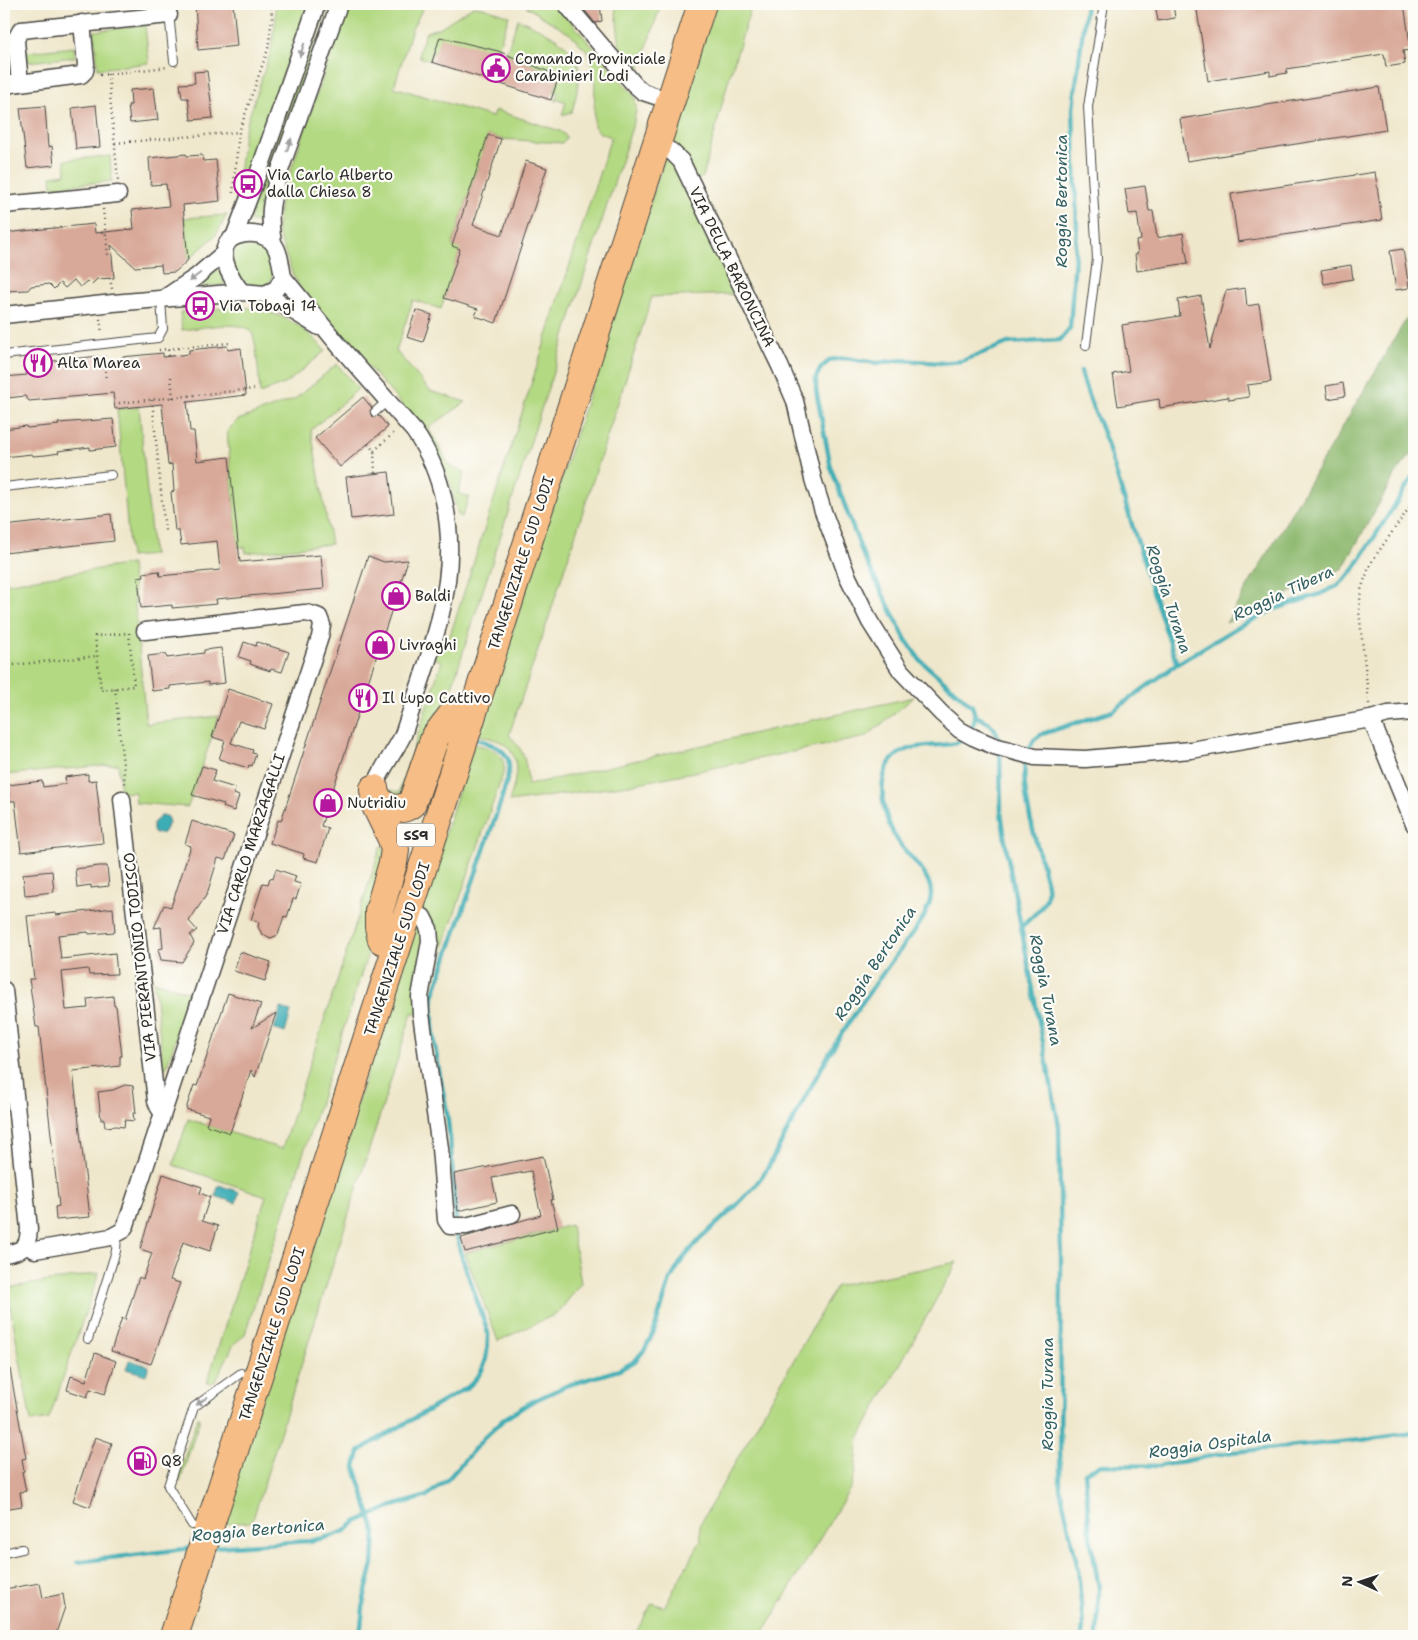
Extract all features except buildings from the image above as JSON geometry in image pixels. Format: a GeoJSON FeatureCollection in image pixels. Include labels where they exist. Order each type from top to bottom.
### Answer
{"type":"FeatureCollection","features":[{"type":"Feature","properties":{"kind":"highway","name":"TANGENZIALE SUD LODI"},"geometry":{"type":"LineString","coordinates":[[174,1636],[197,1528],[241,1373],[685,4]]}},
{"type":"Feature","properties":{"kind":"highway","name":"TANGENZIALE SUD LODI"},"geometry":{"type":"LineString","coordinates":[[197,1528],[410,911],[702,4]]}},
{"type":"Feature","properties":{"kind":"highway"},"geometry":{"type":"LineString","coordinates":[[374,789],[376,798],[387,807],[403,808],[412,803],[435,737],[456,710]]}},
{"type":"Feature","properties":{"kind":"highway"},"geometry":{"type":"LineString","coordinates":[[374,789],[376,806],[392,839],[395,850],[379,911],[379,927],[382,940]]}},
{"type":"Feature","properties":{"kind":"highway","name":"TANGENZIALE SUD LODI"},"geometry":{"type":"LineString","coordinates":[[156,1636],[187,1568]]}},
{"type":"Feature","properties":{"kind":"street"},"geometry":{"type":"LineString","coordinates":[[234,237],[318,4]]}},
{"type":"Feature","properties":{"kind":"street"},"geometry":{"type":"LineString","coordinates":[[339,4],[279,173],[271,201],[269,222],[273,243],[279,257],[283,277],[329,333],[381,406],[406,422],[423,444],[439,479],[447,521],[448,580],[440,617],[403,735],[378,775],[374,789]]}},
{"type":"Feature","properties":{"kind":"street"},"geometry":{"type":"LineString","coordinates":[[566,4],[634,84],[642,92],[655,96]]}},
{"type":"Feature","properties":{"kind":"street"},"geometry":{"type":"LineString","coordinates":[[82,23],[86,64],[85,71],[81,75],[12,84],[16,42],[21,30],[82,23],[169,9]]}},
{"type":"Feature","properties":{"kind":"street","name":"VIA DELLA BARONCINA"},"geometry":{"type":"LineString","coordinates":[[656,145],[671,151],[681,161],[780,366],[795,401],[813,478],[823,511],[847,575],[870,622],[886,651],[901,671],[929,702],[966,734],[1015,752],[1085,759],[1191,750],[1371,719]]}},
{"type":"Feature","properties":{"kind":"street"},"geometry":{"type":"LineString","coordinates":[[4,205],[118,194]]}},
{"type":"Feature","properties":{"kind":"street"},"geometry":{"type":"LineString","coordinates":[[242,292],[233,282],[226,267],[224,253],[226,245],[234,237],[244,234],[265,237],[273,243]]}},
{"type":"Feature","properties":{"kind":"street"},"geometry":{"type":"LineString","coordinates":[[163,299],[196,277],[224,253]]}},
{"type":"Feature","properties":{"kind":"street"},"geometry":{"type":"LineString","coordinates":[[265,294],[276,289],[283,277]]}},
{"type":"Feature","properties":{"kind":"street"},"geometry":{"type":"LineString","coordinates":[[4,315],[242,292],[265,294],[329,333]]}},
{"type":"Feature","properties":{"kind":"street","name":"VIA CARLO MARZAGALLI"},"geometry":{"type":"LineString","coordinates":[[117,1235],[126,1225],[320,637],[322,625],[319,617],[305,613],[144,631]]}},
{"type":"Feature","properties":{"kind":"street"},"geometry":{"type":"LineString","coordinates":[[1414,712],[1388,714],[1371,719],[1414,824]]}},
{"type":"Feature","properties":{"kind":"street","name":"VIA PIERANTONIO TODISCO"},"geometry":{"type":"LineString","coordinates":[[122,799],[156,1101],[159,1108],[164,1110]]}},
{"type":"Feature","properties":{"kind":"street"},"geometry":{"type":"LineString","coordinates":[[410,911],[424,917],[429,929],[430,941],[420,997],[440,1148],[446,1220],[455,1226],[512,1214]]}},
{"type":"Feature","properties":{"kind":"street"},"geometry":{"type":"LineString","coordinates":[[4,990],[30,1229],[26,1246],[18,1252],[4,1254]]}},
{"type":"Feature","properties":{"kind":"street"},"geometry":{"type":"LineString","coordinates":[[26,1246],[40,1250],[117,1235]]}},
{"type":"Feature","properties":{"kind":"lane"},"geometry":{"type":"LineString","coordinates":[[1086,345],[1097,259],[1088,107],[1104,4]]}},
{"type":"Feature","properties":{"kind":"lane"},"geometry":{"type":"LineString","coordinates":[[169,9],[174,61]]}},
{"type":"Feature","properties":{"kind":"lane"},"geometry":{"type":"LineString","coordinates":[[4,355],[158,338],[163,330],[163,299]]}},
{"type":"Feature","properties":{"kind":"lane"},"geometry":{"type":"LineString","coordinates":[[4,487],[111,475]]}},
{"type":"Feature","properties":{"kind":"lane"},"geometry":{"type":"LineString","coordinates":[[88,1339],[116,1251],[117,1235]]}},
{"type":"Feature","properties":{"kind":"lane"},"geometry":{"type":"LineString","coordinates":[[4,1552],[22,1549]]}},
{"type":"Feature","properties":{"kind":"path"},"geometry":{"type":"LineString","coordinates":[[239,220],[231,214],[239,132],[268,50],[272,4]]}},
{"type":"Feature","properties":{"kind":"path"},"geometry":{"type":"LineString","coordinates":[[85,71],[93,75],[160,69],[171,65],[174,61]]}},
{"type":"Feature","properties":{"kind":"path"},"geometry":{"type":"LineString","coordinates":[[108,74],[118,194]]}},
{"type":"Feature","properties":{"kind":"path"},"geometry":{"type":"LineString","coordinates":[[115,143],[239,132]]}},
{"type":"Feature","properties":{"kind":"path"},"geometry":{"type":"LineString","coordinates":[[101,195],[108,255]]}},
{"type":"Feature","properties":{"kind":"path"},"geometry":{"type":"LineString","coordinates":[[168,349],[230,343]]}},
{"type":"Feature","properties":{"kind":"path"},"geometry":{"type":"LineString","coordinates":[[104,356],[106,380]]}},
{"type":"Feature","properties":{"kind":"path"},"geometry":{"type":"LineString","coordinates":[[171,377],[173,398]]}},
{"type":"Feature","properties":{"kind":"path"},"geometry":{"type":"LineString","coordinates":[[119,403],[254,389]]}},
{"type":"Feature","properties":{"kind":"path"},"geometry":{"type":"LineString","coordinates":[[152,400],[165,531]]}},
{"type":"Feature","properties":{"kind":"path"},"geometry":{"type":"LineString","coordinates":[[374,451],[406,422]]}},
{"type":"Feature","properties":{"kind":"path"},"geometry":{"type":"LineString","coordinates":[[368,444],[374,451],[375,474]]}},
{"type":"Feature","properties":{"kind":"path"},"geometry":{"type":"LineString","coordinates":[[1371,719],[1360,621],[1361,590],[1374,558],[1414,501]]}},
{"type":"Feature","properties":{"kind":"path"},"geometry":{"type":"LineString","coordinates":[[129,633],[134,686],[115,688],[101,690],[95,636],[129,633]]}},
{"type":"Feature","properties":{"kind":"path"},"geometry":{"type":"LineString","coordinates":[[4,666],[97,656]]}},
{"type":"Feature","properties":{"kind":"path"},"geometry":{"type":"LineString","coordinates":[[115,688],[126,793],[122,799]]}},
{"type":"Feature","properties":{"kind":"green space"},"geometry":{"type":"Polygon","coordinates":[[[275,4],[308,4],[235,209],[244,132],[271,50],[276,18],[275,4]]]}},
{"type":"Feature","properties":{"kind":"green space"},"geometry":{"type":"Polygon","coordinates":[[[323,4],[329,4],[266,184],[260,206],[259,222],[250,222],[249,219],[323,4]]]}},
{"type":"Feature","properties":{"kind":"green space"},"geometry":{"type":"Polygon","coordinates":[[[348,4],[425,4],[412,29],[394,87],[492,117],[495,110],[560,131],[566,136],[562,143],[501,139],[488,135],[452,246],[465,250],[459,253],[441,309],[413,300],[396,351],[430,391],[466,402],[428,428],[450,466],[465,472],[458,493],[469,497],[462,517],[458,515],[444,470],[429,438],[300,288],[293,275],[277,231],[280,202],[348,4]]]}},
{"type":"Feature","properties":{"kind":"green space"},"geometry":{"type":"Polygon","coordinates":[[[522,4],[556,4],[635,97],[636,111],[449,696],[403,800],[382,789],[399,792],[442,661],[430,657],[435,643],[447,645],[611,137],[600,133],[594,126],[595,80],[591,59],[587,51],[570,34],[522,4]]]}},
{"type":"Feature","properties":{"kind":"green space"},"geometry":{"type":"Polygon","coordinates":[[[615,4],[661,4],[637,77],[621,57],[615,4]]]}},
{"type":"Feature","properties":{"kind":"green space"},"geometry":{"type":"Polygon","coordinates":[[[713,4],[752,4],[728,82],[703,177],[696,180],[672,138],[713,4]]]}},
{"type":"Feature","properties":{"kind":"green space"},"geometry":{"type":"Polygon","coordinates":[[[473,6],[483,7],[509,16],[497,51],[432,53],[429,61],[420,57],[419,51],[426,32],[441,27],[473,6]]]}},
{"type":"Feature","properties":{"kind":"green space"},"geometry":{"type":"Polygon","coordinates":[[[518,19],[546,32],[564,44],[576,60],[579,70],[579,81],[572,112],[562,115],[566,102],[558,99],[555,102],[558,93],[554,92],[559,76],[506,54],[518,19]]]}},
{"type":"Feature","properties":{"kind":"green space"},"geometry":{"type":"Polygon","coordinates":[[[145,25],[149,63],[98,69],[94,31],[145,25]]]}},
{"type":"Feature","properties":{"kind":"green space"},"geometry":{"type":"Polygon","coordinates":[[[74,47],[75,57],[28,62],[27,52],[74,47]]]}},
{"type":"Feature","properties":{"kind":"green space"},"geometry":{"type":"Polygon","coordinates":[[[110,156],[112,181],[52,187],[51,176],[66,174],[65,160],[110,156]]]}},
{"type":"Feature","properties":{"kind":"green space"},"geometry":{"type":"Polygon","coordinates":[[[664,160],[677,164],[736,294],[652,297],[509,735],[522,752],[527,770],[528,785],[914,697],[866,737],[629,785],[509,802],[516,770],[513,754],[501,742],[479,735],[664,160]]]}},
{"type":"Feature","properties":{"kind":"green space"},"geometry":{"type":"Polygon","coordinates":[[[227,215],[216,235],[188,260],[184,218],[227,215]]]}},
{"type":"Feature","properties":{"kind":"green space"},"geometry":{"type":"Polygon","coordinates":[[[247,241],[254,244],[266,255],[273,269],[269,282],[262,287],[252,285],[241,279],[234,267],[232,254],[235,248],[247,241]]]}},
{"type":"Feature","properties":{"kind":"green space"},"geometry":{"type":"Polygon","coordinates":[[[217,269],[224,282],[223,285],[199,287],[198,285],[217,269]]]}},
{"type":"Feature","properties":{"kind":"green space"},"geometry":{"type":"Polygon","coordinates":[[[1414,306],[1414,451],[1395,475],[1343,568],[1226,623],[1414,306]]]}},
{"type":"Feature","properties":{"kind":"green space"},"geometry":{"type":"Polygon","coordinates":[[[237,307],[262,310],[286,319],[307,332],[325,351],[288,382],[260,394],[255,344],[252,333],[240,326],[230,325],[182,330],[180,312],[237,307]]]}},
{"type":"Feature","properties":{"kind":"green space"},"geometry":{"type":"Polygon","coordinates":[[[337,364],[358,389],[311,430],[331,544],[246,553],[245,547],[238,547],[227,431],[238,420],[295,399],[337,364]]]}},
{"type":"Feature","properties":{"kind":"green space"},"geometry":{"type":"Polygon","coordinates":[[[139,407],[153,555],[130,557],[117,409],[139,407]]]}},
{"type":"Feature","properties":{"kind":"green space"},"geometry":{"type":"Polygon","coordinates":[[[131,564],[146,724],[219,716],[188,807],[136,803],[135,792],[121,793],[118,764],[4,775],[4,584],[131,564]]]}},
{"type":"Feature","properties":{"kind":"green space"},"geometry":{"type":"Polygon","coordinates":[[[474,744],[495,751],[502,759],[504,771],[434,973],[426,1002],[417,1013],[412,1013],[252,1522],[220,1524],[474,744]]]}},
{"type":"Feature","properties":{"kind":"green space"},"geometry":{"type":"Polygon","coordinates":[[[381,846],[385,848],[371,944],[245,1334],[234,1344],[215,1382],[207,1383],[266,1196],[173,1165],[188,1119],[282,1149],[381,846]]]}},
{"type":"Feature","properties":{"kind":"green space"},"geometry":{"type":"Polygon","coordinates":[[[154,981],[191,993],[166,1068],[163,1067],[154,981]]]}},
{"type":"Feature","properties":{"kind":"green space"},"geometry":{"type":"Polygon","coordinates":[[[571,1225],[581,1283],[558,1313],[498,1341],[465,1253],[571,1225]]]}},
{"type":"Feature","properties":{"kind":"green space"},"geometry":{"type":"Polygon","coordinates":[[[957,1262],[859,1438],[855,1472],[851,1487],[761,1636],[634,1636],[652,1603],[664,1607],[701,1540],[700,1524],[836,1286],[957,1262]]]}},
{"type":"Feature","properties":{"kind":"green space"},"geometry":{"type":"Polygon","coordinates":[[[99,1273],[49,1419],[31,1422],[7,1288],[99,1273]]]}},
{"type":"Feature","properties":{"kind":"green space"},"geometry":{"type":"Polygon","coordinates":[[[197,1418],[200,1418],[180,1482],[177,1481],[197,1418]]]}},
{"type":"Feature","properties":{"kind":"water"},"geometry":{"type":"Polygon","coordinates":[[[161,816],[167,816],[169,823],[163,833],[155,834],[153,823],[161,816]]]}},
{"type":"Feature","properties":{"kind":"water"},"geometry":{"type":"Polygon","coordinates":[[[281,1008],[291,1012],[285,1033],[274,1029],[281,1008]]]}},
{"type":"Feature","properties":{"kind":"water"},"geometry":{"type":"Polygon","coordinates":[[[219,1185],[239,1192],[236,1203],[215,1196],[219,1185]]]}},
{"type":"Feature","properties":{"kind":"water"},"geometry":{"type":"Polygon","coordinates":[[[129,1360],[149,1366],[146,1375],[126,1369],[129,1360]]]}},
{"type":"Feature","properties":{"kind":"waterway","name":"Roggia Bertonica"},"geometry":{"type":"LineString","coordinates":[[213,1547],[310,1541],[332,1536],[345,1531],[356,1522],[393,1506],[427,1496],[448,1479],[484,1438],[504,1419],[531,1402],[568,1385],[619,1370],[635,1361],[645,1349],[654,1331],[670,1280],[682,1260],[700,1239],[753,1188],[766,1171],[839,1038],[871,989],[923,919],[931,895],[930,887],[924,873],[902,847],[890,826],[883,801],[884,776],[887,766],[892,759],[906,750],[958,742],[967,735],[975,718],[972,706],[920,660],[906,640],[863,555],[831,468],[816,390],[816,377],[821,368],[830,360],[845,358],[876,363],[903,360],[940,363],[962,361],[1008,343],[1060,340],[1070,328],[1077,228],[1073,109],[1086,4]]}},
{"type":"Feature","properties":{"kind":"waterway","name":"Roggia Turana"},"geometry":{"type":"LineString","coordinates":[[1028,751],[1034,740],[1042,734],[1113,711],[1177,664],[1106,440],[1081,371]]}},
{"type":"Feature","properties":{"kind":"waterway","name":"Roggia Tibera"},"geometry":{"type":"LineString","coordinates":[[1177,664],[1236,628],[1275,609],[1320,594],[1337,586],[1352,572],[1414,475]]}},
{"type":"Feature","properties":{"kind":"waterway"},"geometry":{"type":"LineString","coordinates":[[976,716],[992,726],[997,733],[1000,743],[1001,812],[1021,927]]}},
{"type":"Feature","properties":{"kind":"waterway"},"geometry":{"type":"LineString","coordinates":[[456,1222],[448,1121],[434,1038],[433,996],[501,801],[509,769],[506,755],[500,749],[477,739]]}},
{"type":"Feature","properties":{"kind":"waterway","name":"Roggia Turana"},"geometry":{"type":"LineString","coordinates":[[1026,758],[1024,769],[1026,796],[1046,881],[1047,894],[1042,906],[1021,927],[1059,1126],[1061,1262],[1060,1488],[1078,1569],[1083,1626],[1082,1636]]}},
{"type":"Feature","properties":{"kind":"waterway"},"geometry":{"type":"LineString","coordinates":[[360,1636],[364,1599],[373,1564],[375,1532],[355,1467],[359,1452],[468,1387],[479,1375],[485,1363],[488,1333],[460,1251],[456,1230]]}},
{"type":"Feature","properties":{"kind":"waterway","name":"Roggia Ospitala"},"geometry":{"type":"LineString","coordinates":[[1097,1636],[1099,1588],[1090,1536],[1085,1472],[1101,1465],[1159,1466],[1232,1452],[1362,1440],[1414,1433]]}},
{"type":"Feature","properties":{"kind":"waterway","name":"Roggia Bertonica"},"geometry":{"type":"LineString","coordinates":[[77,1562],[192,1548]]}},
{"type":"Feature","properties":{"kind":"place","name":"Comando Provinciale Carabinieri Lodi"},"geometry":{"type":"Point","coordinates":[496,68]}},
{"type":"Feature","properties":{"kind":"place","name":"Via Carlo Alberto dalla Chiesa 8"},"geometry":{"type":"Point","coordinates":[248,184]}},
{"type":"Feature","properties":{"kind":"place","name":"Via Tobagi 14"},"geometry":{"type":"Point","coordinates":[200,306]}},
{"type":"Feature","properties":{"kind":"place","name":"Alta Marea"},"geometry":{"type":"Point","coordinates":[38,363]}},
{"type":"Feature","properties":{"kind":"place","name":"Baldi"},"geometry":{"type":"Point","coordinates":[396,596]}},
{"type":"Feature","properties":{"kind":"place","name":"Livraghi"},"geometry":{"type":"Point","coordinates":[380,645]}},
{"type":"Feature","properties":{"kind":"place","name":"Il Lupo Cattivo"},"geometry":{"type":"Point","coordinates":[363,698]}},
{"type":"Feature","properties":{"kind":"place","name":"Nutridiu"},"geometry":{"type":"Point","coordinates":[328,803]}},
{"type":"Feature","properties":{"kind":"place","name":"Q8"},"geometry":{"type":"Point","coordinates":[142,1461]}}]}
